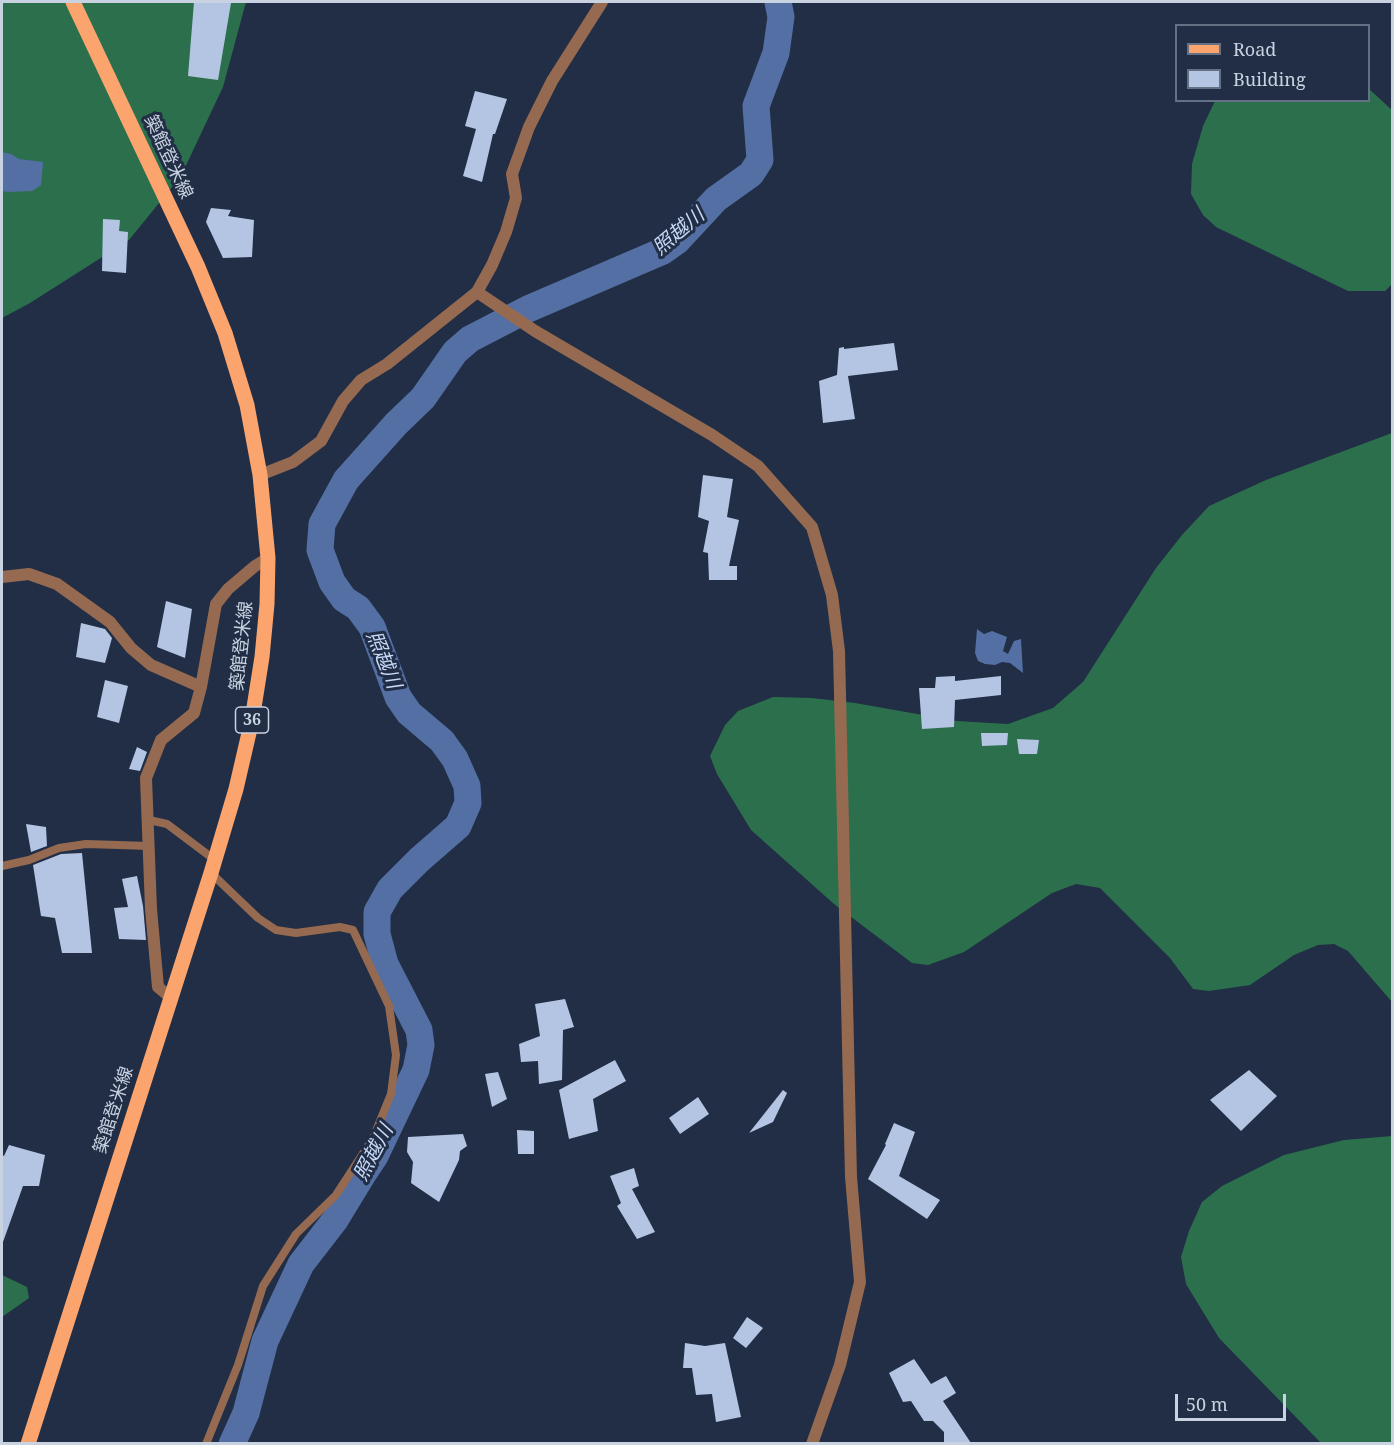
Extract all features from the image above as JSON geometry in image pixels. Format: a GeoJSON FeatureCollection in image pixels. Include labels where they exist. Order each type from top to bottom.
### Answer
{"type":"FeatureCollection","features":[{"type":"Feature","properties":{"kind":"main road","name":"築館登米線"},"geometry":{"type":"LineString","coordinates":[[28,1443],[236,789],[252,720],[262,657],[268,558],[260,475],[247,405],[225,333],[198,267],[73,2]]}},
{"type":"Feature","properties":{"kind":"street"},"geometry":{"type":"LineString","coordinates":[[260,475],[293,462],[321,441],[343,401],[361,380],[387,364],[477,292],[506,232],[516,198],[512,174],[529,127],[552,81],[603,2]]}},
{"type":"Feature","properties":{"kind":"street"},"geometry":{"type":"LineString","coordinates":[[477,292],[535,331],[712,435],[758,466],[812,527],[832,595],[839,651],[851,1176],[860,1282],[840,1365],[812,1443]]}},
{"type":"Feature","properties":{"kind":"street"},"geometry":{"type":"LineString","coordinates":[[170,997],[158,987],[151,909],[146,778],[161,740],[194,713],[216,604],[228,589],[268,558]]}},
{"type":"Feature","properties":{"kind":"street"},"geometry":{"type":"LineString","coordinates":[[2,577],[29,574],[57,584],[110,622],[131,648],[151,665],[201,687]]}},
{"type":"Feature","properties":{"kind":"lane"},"geometry":{"type":"LineString","coordinates":[[149,820],[167,824],[213,866],[258,918],[276,930],[296,933],[340,927],[353,930],[389,1006],[396,1055],[391,1094],[373,1138],[336,1195],[296,1234],[263,1286],[238,1365],[206,1443]]}},
{"type":"Feature","properties":{"kind":"lane"},"geometry":{"type":"LineString","coordinates":[[2,866],[29,860],[59,848],[86,844],[150,846]]}},
{"type":"Feature","properties":{"kind":"green space"},"geometry":{"type":"Polygon","coordinates":[[[2,2],[246,2],[223,87],[181,176],[129,240],[30,303],[2,318],[2,2]]]}},
{"type":"Feature","properties":{"kind":"green space"},"geometry":{"type":"Polygon","coordinates":[[[1370,90],[1392,110],[1392,284],[1385,291],[1348,291],[1216,227],[1203,215],[1191,194],[1192,164],[1203,126],[1215,102],[1370,102],[1370,90]]]}},
{"type":"Feature","properties":{"kind":"green space"},"geometry":{"type":"Polygon","coordinates":[[[1392,433],[1392,1002],[1348,951],[1334,944],[1318,945],[1294,955],[1250,985],[1209,991],[1193,989],[1170,958],[1100,888],[1076,884],[1052,893],[964,952],[928,965],[912,963],[834,904],[751,830],[717,774],[710,756],[725,725],[738,711],[773,697],[812,698],[957,721],[1008,724],[1053,708],[1083,682],[1156,568],[1209,506],[1266,480],[1392,433]]]}},
{"type":"Feature","properties":{"kind":"green space"},"geometry":{"type":"Polygon","coordinates":[[[1392,1136],[1392,1443],[1321,1443],[1219,1338],[1186,1284],[1181,1257],[1189,1231],[1202,1202],[1222,1186],[1284,1155],[1344,1140],[1392,1136]]]}},
{"type":"Feature","properties":{"kind":"green space"},"geometry":{"type":"Polygon","coordinates":[[[2,1275],[27,1287],[29,1298],[2,1317],[2,1275]]]}},
{"type":"Feature","properties":{"kind":"water"},"geometry":{"type":"Polygon","coordinates":[[[2,152],[19,159],[43,162],[41,185],[32,191],[2,191],[2,152]]]}},
{"type":"Feature","properties":{"kind":"water"},"geometry":{"type":"Polygon","coordinates":[[[977,629],[984,634],[992,631],[1007,637],[1003,651],[1008,654],[1014,641],[1021,639],[1023,673],[1010,663],[1002,662],[995,665],[978,661],[975,653],[977,629]]]}},
{"type":"Feature","properties":{"kind":"building"},"geometry":{"type":"Polygon","coordinates":[[[194,2],[231,3],[218,80],[188,76],[194,2]]]}},
{"type":"Feature","properties":{"kind":"building"},"geometry":{"type":"Polygon","coordinates":[[[475,91],[507,99],[495,134],[493,134],[482,182],[463,176],[476,129],[465,126],[475,91]]]}},
{"type":"Feature","properties":{"kind":"building"},"geometry":{"type":"Polygon","coordinates":[[[211,208],[231,210],[228,216],[254,220],[252,257],[223,258],[206,222],[211,208]]]}},
{"type":"Feature","properties":{"kind":"building"},"geometry":{"type":"Polygon","coordinates":[[[103,219],[120,220],[119,231],[128,232],[126,273],[102,271],[103,219]]]}},
{"type":"Feature","properties":{"kind":"building"},"geometry":{"type":"Polygon","coordinates":[[[894,343],[898,370],[848,376],[855,419],[823,423],[819,381],[837,375],[839,348],[894,343]]]}},
{"type":"Feature","properties":{"kind":"building"},"geometry":{"type":"Polygon","coordinates":[[[703,475],[733,479],[727,517],[739,520],[729,566],[737,566],[737,580],[709,580],[708,553],[703,552],[709,521],[698,517],[703,475]]]}},
{"type":"Feature","properties":{"kind":"building"},"geometry":{"type":"Polygon","coordinates":[[[166,601],[192,609],[185,658],[157,647],[166,601]]]}},
{"type":"Feature","properties":{"kind":"building"},"geometry":{"type":"Polygon","coordinates":[[[81,623],[105,629],[112,638],[105,663],[76,657],[81,623]]]}},
{"type":"Feature","properties":{"kind":"building"},"geometry":{"type":"Polygon","coordinates":[[[955,676],[955,681],[1001,676],[1001,695],[955,700],[954,727],[922,729],[919,688],[935,688],[936,677],[955,676]]]}},
{"type":"Feature","properties":{"kind":"building"},"geometry":{"type":"Polygon","coordinates":[[[105,680],[128,686],[119,723],[97,717],[105,680]]]}},
{"type":"Feature","properties":{"kind":"building"},"geometry":{"type":"Polygon","coordinates":[[[981,733],[1008,733],[1007,745],[982,746],[981,733]]]}},
{"type":"Feature","properties":{"kind":"building"},"geometry":{"type":"Polygon","coordinates":[[[1017,739],[1039,740],[1037,754],[1019,754],[1017,739]]]}},
{"type":"Feature","properties":{"kind":"building"},"geometry":{"type":"Polygon","coordinates":[[[137,747],[147,752],[140,771],[129,769],[137,747]]]}},
{"type":"Feature","properties":{"kind":"building"},"geometry":{"type":"Polygon","coordinates":[[[26,824],[46,827],[47,846],[31,852],[26,824]]]}},
{"type":"Feature","properties":{"kind":"building"},"geometry":{"type":"Polygon","coordinates":[[[82,853],[92,953],[62,953],[55,918],[41,916],[33,865],[61,854],[82,853]]]}},
{"type":"Feature","properties":{"kind":"building"},"geometry":{"type":"Polygon","coordinates":[[[137,876],[146,940],[119,939],[114,908],[128,907],[122,879],[137,876]]]}},
{"type":"Feature","properties":{"kind":"building"},"geometry":{"type":"Polygon","coordinates":[[[565,999],[574,1027],[563,1030],[562,1080],[539,1084],[538,1061],[521,1062],[519,1044],[540,1036],[535,1004],[565,999]]]}},
{"type":"Feature","properties":{"kind":"building"},"geometry":{"type":"Polygon","coordinates":[[[615,1060],[626,1081],[593,1099],[598,1131],[569,1139],[559,1090],[615,1060]]]}},
{"type":"Feature","properties":{"kind":"building"},"geometry":{"type":"Polygon","coordinates":[[[1249,1070],[1277,1096],[1241,1131],[1210,1100],[1249,1070]]]}},
{"type":"Feature","properties":{"kind":"building"},"geometry":{"type":"Polygon","coordinates":[[[498,1072],[507,1099],[492,1107],[485,1074],[498,1072]]]}},
{"type":"Feature","properties":{"kind":"building"},"geometry":{"type":"Polygon","coordinates":[[[783,1090],[787,1093],[773,1122],[749,1133],[783,1090]]]}},
{"type":"Feature","properties":{"kind":"building"},"geometry":{"type":"Polygon","coordinates":[[[698,1097],[709,1114],[680,1134],[669,1118],[698,1097]]]}},
{"type":"Feature","properties":{"kind":"building"},"geometry":{"type":"Polygon","coordinates":[[[894,1123],[915,1132],[899,1176],[940,1200],[927,1219],[868,1179],[886,1145],[894,1123]]]}},
{"type":"Feature","properties":{"kind":"building"},"geometry":{"type":"Polygon","coordinates":[[[517,1130],[534,1131],[534,1154],[518,1154],[517,1130]]]}},
{"type":"Feature","properties":{"kind":"building"},"geometry":{"type":"Polygon","coordinates":[[[463,1134],[467,1146],[460,1151],[459,1160],[439,1202],[411,1183],[413,1162],[407,1152],[408,1137],[463,1134]]]}},
{"type":"Feature","properties":{"kind":"building"},"geometry":{"type":"Polygon","coordinates":[[[9,1145],[45,1155],[39,1186],[23,1186],[2,1242],[2,1155],[4,1156],[9,1145]]]}},
{"type":"Feature","properties":{"kind":"building"},"geometry":{"type":"Polygon","coordinates":[[[634,1168],[639,1186],[632,1189],[655,1232],[637,1239],[617,1206],[621,1203],[610,1176],[634,1168]]]}},
{"type":"Feature","properties":{"kind":"building"},"geometry":{"type":"Polygon","coordinates":[[[747,1317],[763,1328],[746,1348],[733,1338],[747,1317]]]}},
{"type":"Feature","properties":{"kind":"building"},"geometry":{"type":"Polygon","coordinates":[[[685,1343],[705,1346],[725,1343],[741,1417],[716,1422],[712,1394],[696,1395],[692,1368],[683,1368],[685,1343]]]}},
{"type":"Feature","properties":{"kind":"building"},"geometry":{"type":"Polygon","coordinates":[[[914,1359],[931,1384],[946,1376],[956,1393],[943,1401],[971,1443],[944,1443],[944,1432],[933,1421],[924,1421],[911,1401],[903,1402],[889,1373],[914,1359]]]}},
{"type":"Feature","properties":{"kind":"waterway","name":"照越川"},"geometry":{"type":"LineString","coordinates":[[232,1444],[246,1413],[265,1341],[301,1264],[335,1220],[375,1156],[416,1070],[421,1045],[419,1030],[385,964],[377,934],[377,912],[390,889],[458,826],[468,803],[467,786],[455,759],[442,741],[409,713],[398,697],[372,627],[358,608],[344,599],[332,582],[320,550],[322,524],[346,480],[396,424],[423,398],[455,352],[470,339],[528,309],[663,251],[677,241],[716,199],[751,174],[760,160],[756,106],[776,53],[781,17],[778,2]]}}]}
